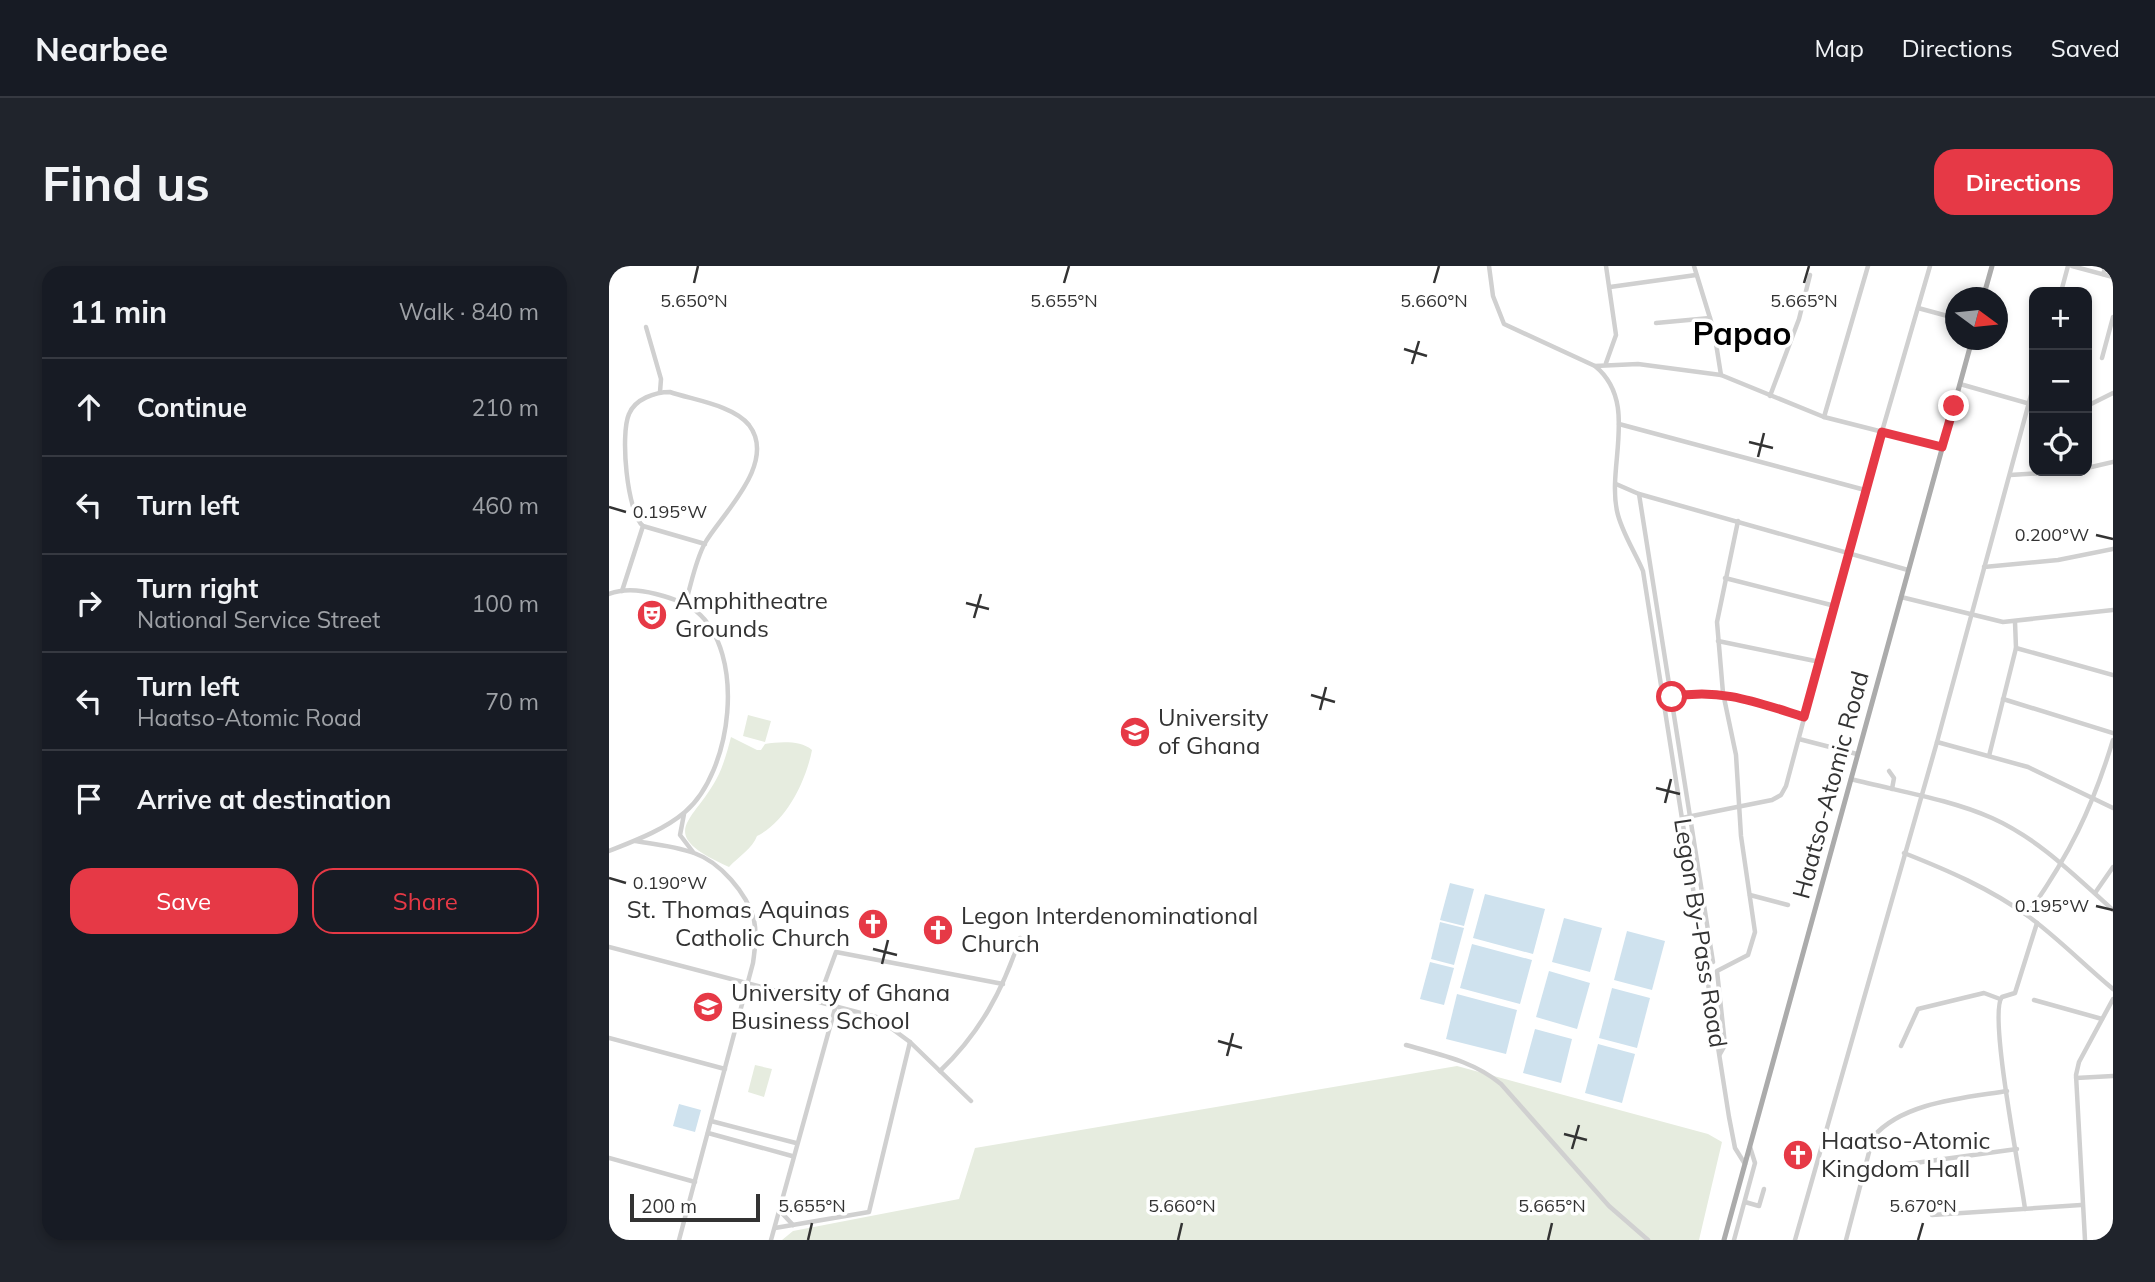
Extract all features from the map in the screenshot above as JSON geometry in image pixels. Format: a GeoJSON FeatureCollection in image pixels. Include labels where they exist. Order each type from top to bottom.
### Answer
{"type":"FeatureCollection","features":[{"type":"Feature","properties":{"kind":"main road"},"geometry":{"type":"LineString","coordinates":[[1986,287],[1992,266]]}},
{"type":"Feature","properties":{"kind":"main road","name":"Haatso-Atomic Road"},"geometry":{"type":"LineString","coordinates":[[1724,1240],[1969,350]]}},
{"type":"Feature","properties":{"kind":"street"},"geometry":{"type":"LineString","coordinates":[[1489,266],[1493,296],[1504,324],[1595,366],[1606,363],[1637,363],[1721,375],[1824,417],[1942,447]]}},
{"type":"Feature","properties":{"kind":"street"},"geometry":{"type":"LineString","coordinates":[[1606,266],[1616,335],[1606,363]]}},
{"type":"Feature","properties":{"kind":"street"},"geometry":{"type":"LineString","coordinates":[[1694,266],[1710,318],[1721,375]]}},
{"type":"Feature","properties":{"kind":"street"},"geometry":{"type":"LineString","coordinates":[[1824,417],[1868,266]]}},
{"type":"Feature","properties":{"kind":"street"},"geometry":{"type":"LineString","coordinates":[[1682,818],[1739,809],[1781,795],[1799,739],[1865,491],[1930,266]]}},
{"type":"Feature","properties":{"kind":"street"},"geometry":{"type":"LineString","coordinates":[[2063,287],[2070,266],[2113,277]]}},
{"type":"Feature","properties":{"kind":"street"},"geometry":{"type":"LineString","coordinates":[[2103,274],[2106,266]]}},
{"type":"Feature","properties":{"kind":"street"},"geometry":{"type":"LineString","coordinates":[[1610,287],[1696,275]]}},
{"type":"Feature","properties":{"kind":"street"},"geometry":{"type":"LineString","coordinates":[[1770,396],[1799,319],[1810,275]]}},
{"type":"Feature","properties":{"kind":"street"},"geometry":{"type":"LineString","coordinates":[[1917,308],[1945,315]]}},
{"type":"Feature","properties":{"kind":"street"},"geometry":{"type":"LineString","coordinates":[[2102,358],[2113,317]]}},
{"type":"Feature","properties":{"kind":"street"},"geometry":{"type":"LineString","coordinates":[[1656,323],[1710,318]]}},
{"type":"Feature","properties":{"kind":"street"},"geometry":{"type":"LineString","coordinates":[[646,327],[661,379],[660,392]]}},
{"type":"Feature","properties":{"kind":"street","name":"Legon By-Pass Road"},"geometry":{"type":"LineString","coordinates":[[1595,366],[1606,375],[1615,392],[1619,424],[1617,512],[1643,571],[1719,1055],[1735,1148],[1745,1164]]}},
{"type":"Feature","properties":{"kind":"street"},"geometry":{"type":"LineString","coordinates":[[1960,384],[2029,403]]}},
{"type":"Feature","properties":{"kind":"street"},"geometry":{"type":"LineString","coordinates":[[685,604],[705,544],[723,523],[750,479],[755,448],[749,425],[724,410],[670,392],[660,392],[636,404],[626,426],[633,512],[643,526],[705,544]]}},
{"type":"Feature","properties":{"kind":"street"},"geometry":{"type":"LineString","coordinates":[[2092,404],[2113,393]]}},
{"type":"Feature","properties":{"kind":"street"},"geometry":{"type":"LineString","coordinates":[[1795,1240],[2029,411]]}},
{"type":"Feature","properties":{"kind":"street"},"geometry":{"type":"LineString","coordinates":[[1619,424],[1865,491]]}},
{"type":"Feature","properties":{"kind":"street"},"geometry":{"type":"LineString","coordinates":[[2092,467],[2113,462]]}},
{"type":"Feature","properties":{"kind":"street"},"geometry":{"type":"LineString","coordinates":[[2010,475],[2029,474]]}},
{"type":"Feature","properties":{"kind":"street"},"geometry":{"type":"LineString","coordinates":[[1616,484],[1639,494],[1908,570]]}},
{"type":"Feature","properties":{"kind":"street"},"geometry":{"type":"LineString","coordinates":[[1639,494],[1713,962]]}},
{"type":"Feature","properties":{"kind":"street"},"geometry":{"type":"LineString","coordinates":[[1719,1055],[1725,1045],[1716,974],[1721,967],[1748,955],[1755,932],[1735,755],[1723,693],[1718,641],[1717,615],[1738,521]]}},
{"type":"Feature","properties":{"kind":"street"},"geometry":{"type":"LineString","coordinates":[[622,591],[643,526]]}},
{"type":"Feature","properties":{"kind":"street"},"geometry":{"type":"LineString","coordinates":[[1984,567],[2058,561],[2113,549]]}},
{"type":"Feature","properties":{"kind":"street"},"geometry":{"type":"LineString","coordinates":[[1725,578],[1835,606]]}},
{"type":"Feature","properties":{"kind":"street"},"geometry":{"type":"LineString","coordinates":[[609,594],[641,590],[685,604],[697,612],[717,646],[725,666],[728,708],[717,763],[707,784],[684,813],[635,841],[609,852]]}},
{"type":"Feature","properties":{"kind":"street"},"geometry":{"type":"LineString","coordinates":[[1901,597],[1972,616],[2015,622],[2113,610]]}},
{"type":"Feature","properties":{"kind":"street"},"geometry":{"type":"LineString","coordinates":[[1989,756],[2016,648],[2015,622]]}},
{"type":"Feature","properties":{"kind":"street"},"geometry":{"type":"LineString","coordinates":[[1718,641],[1820,662]]}},
{"type":"Feature","properties":{"kind":"street"},"geometry":{"type":"LineString","coordinates":[[2016,648],[2113,675]]}},
{"type":"Feature","properties":{"kind":"street"},"geometry":{"type":"LineString","coordinates":[[1672,697],[1690,693],[1723,693],[1804,717]]}},
{"type":"Feature","properties":{"kind":"street"},"geometry":{"type":"LineString","coordinates":[[2003,699],[2113,733]]}},
{"type":"Feature","properties":{"kind":"street"},"geometry":{"type":"LineString","coordinates":[[1799,739],[1857,754]]}},
{"type":"Feature","properties":{"kind":"street"},"geometry":{"type":"LineString","coordinates":[[2027,915],[2063,864],[2095,798],[2113,740]]}},
{"type":"Feature","properties":{"kind":"street"},"geometry":{"type":"LineString","coordinates":[[1937,742],[2028,767],[2113,808]]}},
{"type":"Feature","properties":{"kind":"street"},"geometry":{"type":"LineString","coordinates":[[1889,771],[1894,778],[1892,789]]}},
{"type":"Feature","properties":{"kind":"street"},"geometry":{"type":"LineString","coordinates":[[1851,779],[1995,819],[2063,864],[2112,907]]}},
{"type":"Feature","properties":{"kind":"street"},"geometry":{"type":"LineString","coordinates":[[679,1240],[748,983],[755,936],[750,908],[726,875],[695,853],[680,835],[684,813]]}},
{"type":"Feature","properties":{"kind":"street"},"geometry":{"type":"LineString","coordinates":[[635,841],[695,853]]}},
{"type":"Feature","properties":{"kind":"street"},"geometry":{"type":"LineString","coordinates":[[1904,853],[1971,881],[2027,915],[2113,989]]}},
{"type":"Feature","properties":{"kind":"street"},"geometry":{"type":"LineString","coordinates":[[2095,893],[2113,867]]}},
{"type":"Feature","properties":{"kind":"street"},"geometry":{"type":"LineString","coordinates":[[1750,895],[1788,905]]}},
{"type":"Feature","properties":{"kind":"street"},"geometry":{"type":"LineString","coordinates":[[1901,1046],[1918,1009],[1984,993],[2000,999],[2015,993],[2037,923]]}},
{"type":"Feature","properties":{"kind":"street"},"geometry":{"type":"LineString","coordinates":[[940,1071],[976,1033],[1003,984],[1020,938]]}},
{"type":"Feature","properties":{"kind":"street"},"geometry":{"type":"LineString","coordinates":[[609,947],[876,1017],[910,1042],[971,1101]]}},
{"type":"Feature","properties":{"kind":"street"},"geometry":{"type":"LineString","coordinates":[[818,1001],[836,951],[1003,984]]}},
{"type":"Feature","properties":{"kind":"street"},"geometry":{"type":"LineString","coordinates":[[2000,999],[1998,1043],[2025,1209]]}},
{"type":"Feature","properties":{"kind":"street"},"geometry":{"type":"LineString","coordinates":[[2085,1240],[2076,1078],[2079,1062],[2113,999]]}},
{"type":"Feature","properties":{"kind":"street"},"geometry":{"type":"LineString","coordinates":[[2033,1000],[2102,1019]]}},
{"type":"Feature","properties":{"kind":"street"},"geometry":{"type":"LineString","coordinates":[[771,1240],[792,1156],[836,1005]]}},
{"type":"Feature","properties":{"kind":"street"},"geometry":{"type":"LineString","coordinates":[[609,1038],[725,1069]]}},
{"type":"Feature","properties":{"kind":"street"},"geometry":{"type":"LineString","coordinates":[[775,1228],[869,1212],[910,1042]]}},
{"type":"Feature","properties":{"kind":"street"},"geometry":{"type":"LineString","coordinates":[[1406,1045],[1471,1063],[1484,1070],[1501,1084],[1609,1206],[1648,1240]]}},
{"type":"Feature","properties":{"kind":"street"},"geometry":{"type":"LineString","coordinates":[[2076,1078],[2113,1076]]}},
{"type":"Feature","properties":{"kind":"street"},"geometry":{"type":"LineString","coordinates":[[1846,1240],[1873,1137],[1884,1126],[1942,1102],[2007,1091]]}},
{"type":"Feature","properties":{"kind":"street"},"geometry":{"type":"LineString","coordinates":[[711,1121],[796,1143]]}},
{"type":"Feature","properties":{"kind":"street"},"geometry":{"type":"LineString","coordinates":[[708,1133],[792,1156]]}},
{"type":"Feature","properties":{"kind":"street"},"geometry":{"type":"LineString","coordinates":[[1734,1240],[1755,1163],[1749,1146]]}},
{"type":"Feature","properties":{"kind":"street"},"geometry":{"type":"LineString","coordinates":[[1864,1170],[2017,1149]]}},
{"type":"Feature","properties":{"kind":"street"},"geometry":{"type":"LineString","coordinates":[[609,1158],[695,1182]]}},
{"type":"Feature","properties":{"kind":"street"},"geometry":{"type":"LineString","coordinates":[[1745,1202],[1759,1206],[1764,1189]]}},
{"type":"Feature","properties":{"kind":"street"},"geometry":{"type":"LineString","coordinates":[[1932,1215],[2081,1205]]}},
{"type":"Feature","properties":{"kind":"street"},"geometry":{"type":"LineString","coordinates":[[779,1210],[793,1225]]}},
{"type":"Feature","properties":{"kind":"shaded area"},"geometry":{"type":"Polygon","coordinates":[[[748,715],[771,721],[765,742],[743,736],[748,715]]]}},
{"type":"Feature","properties":{"kind":"shaded area"},"geometry":{"type":"Polygon","coordinates":[[[731,737],[757,750],[761,750],[765,744],[783,742],[796,743],[812,750],[800,787],[786,811],[757,836],[749,848],[729,867],[705,855],[691,844],[685,835],[691,815],[719,774],[731,737]]]}},
{"type":"Feature","properties":{"kind":"shaded area"},"geometry":{"type":"Polygon","coordinates":[[[755,1065],[772,1069],[764,1097],[748,1092],[755,1065]]]}},
{"type":"Feature","properties":{"kind":"shaded area"},"geometry":{"type":"Polygon","coordinates":[[[1457,1066],[1708,1134],[1722,1142],[1699,1240],[782,1240],[793,1231],[959,1199],[975,1148],[1457,1066]]]}},
{"type":"Feature","properties":{"kind":"water"},"geometry":{"type":"Polygon","coordinates":[[[1450,883],[1474,889],[1464,926],[1440,920],[1450,883]]]}},
{"type":"Feature","properties":{"kind":"water"},"geometry":{"type":"Polygon","coordinates":[[[1485,894],[1545,909],[1533,954],[1473,938],[1485,894]]]}},
{"type":"Feature","properties":{"kind":"water"},"geometry":{"type":"Polygon","coordinates":[[[1564,918],[1602,928],[1590,972],[1552,962],[1564,918]]]}},
{"type":"Feature","properties":{"kind":"water"},"geometry":{"type":"Polygon","coordinates":[[[1440,922],[1464,928],[1454,965],[1431,959],[1440,922]]]}},
{"type":"Feature","properties":{"kind":"water"},"geometry":{"type":"Polygon","coordinates":[[[1627,931],[1665,941],[1652,990],[1614,980],[1627,931]]]}},
{"type":"Feature","properties":{"kind":"water"},"geometry":{"type":"Polygon","coordinates":[[[1472,944],[1532,960],[1520,1004],[1460,988],[1472,944]]]}},
{"type":"Feature","properties":{"kind":"water"},"geometry":{"type":"Polygon","coordinates":[[[1430,962],[1454,968],[1444,1005],[1420,999],[1430,962]]]}},
{"type":"Feature","properties":{"kind":"water"},"geometry":{"type":"Polygon","coordinates":[[[1549,971],[1590,983],[1577,1029],[1536,1017],[1549,971]]]}},
{"type":"Feature","properties":{"kind":"water"},"geometry":{"type":"Polygon","coordinates":[[[1612,988],[1650,998],[1637,1048],[1599,1038],[1612,988]]]}},
{"type":"Feature","properties":{"kind":"water"},"geometry":{"type":"Polygon","coordinates":[[[1457,994],[1517,1010],[1506,1054],[1446,1039],[1457,994]]]}},
{"type":"Feature","properties":{"kind":"water"},"geometry":{"type":"Polygon","coordinates":[[[1535,1029],[1572,1039],[1561,1083],[1523,1073],[1535,1029]]]}},
{"type":"Feature","properties":{"kind":"water"},"geometry":{"type":"Polygon","coordinates":[[[1598,1044],[1635,1054],[1622,1103],[1585,1093],[1598,1044]]]}},
{"type":"Feature","properties":{"kind":"water"},"geometry":{"type":"Polygon","coordinates":[[[679,1104],[701,1110],[695,1132],[673,1126],[679,1104]]]}},
{"type":"Feature","properties":{"kind":"place","name":"Amphitheatre Grounds"},"geometry":{"type":"Point","coordinates":[652,615]}},
{"type":"Feature","properties":{"kind":"place","name":"University of Ghana"},"geometry":{"type":"Point","coordinates":[1135,732]}},
{"type":"Feature","properties":{"kind":"place","name":"St. Thomas Aquinas Catholic Church"},"geometry":{"type":"Point","coordinates":[873,924]}},
{"type":"Feature","properties":{"kind":"place","name":"Legon Interdenominational Church"},"geometry":{"type":"Point","coordinates":[938,930]}},
{"type":"Feature","properties":{"kind":"place","name":"University of Ghana Business School"},"geometry":{"type":"Point","coordinates":[708,1007]}},
{"type":"Feature","properties":{"kind":"place","name":"Haatso-Atomic Kingdom Hall"},"geometry":{"type":"Point","coordinates":[1798,1155]}},
{"type":"Feature","properties":{"kind":"district","name":"Papao"},"geometry":{"type":"Point","coordinates":[1742,334]}},
{"type":"Feature","properties":{"kind":"route"},"geometry":{"type":"LineString","coordinates":[[1672,697],[1690,693],[1723,693],[1804,717],[1882,432],[1942,447],[1954,406]]}}]}
